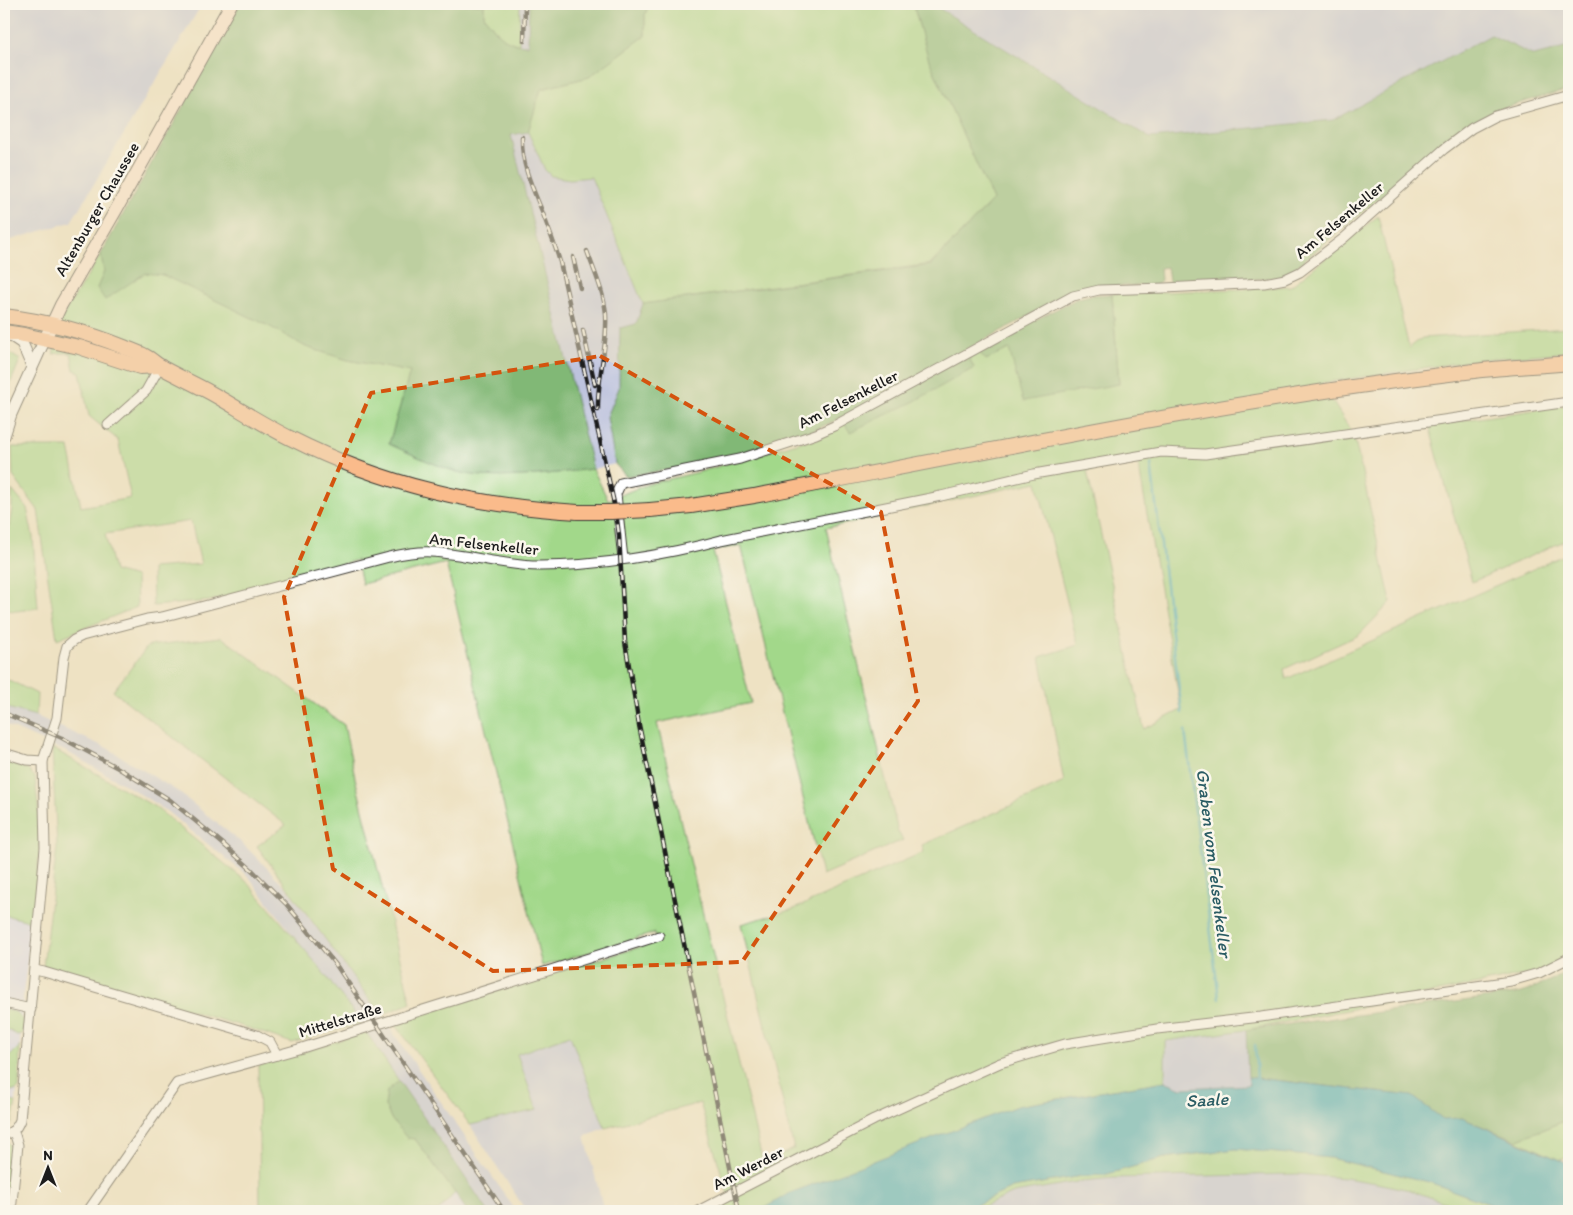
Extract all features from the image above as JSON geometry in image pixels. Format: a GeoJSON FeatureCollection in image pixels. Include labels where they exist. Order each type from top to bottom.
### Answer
{"type":"FeatureCollection","features":[{"type":"Feature","properties":{"kind":"main road","name":"Altenburger Chaussee"},"geometry":{"type":"LineString","coordinates":[[44,339],[61,305],[231,4]]}},
{"type":"Feature","properties":{"kind":"main road"},"geometry":{"type":"LineString","coordinates":[[4,316],[51,325],[111,342],[146,356],[160,366],[290,439],[366,471],[408,485],[458,498],[525,508],[578,512],[650,510],[691,506],[754,496],[1230,406],[1327,390],[1476,370],[1569,363]]}},
{"type":"Feature","properties":{"kind":"main road"},"geometry":{"type":"LineString","coordinates":[[5,332],[92,350],[140,367],[160,366]]}},
{"type":"Feature","properties":{"kind":"street","name":"Am Felsenkeller"},"geometry":{"type":"LineString","coordinates":[[43,761],[57,718],[64,656],[67,646],[82,636],[406,554],[436,552],[539,566],[623,559],[616,494],[621,483],[740,458],[816,434],[1073,296],[1099,290],[1264,283],[1285,279],[1300,272],[1344,238],[1444,149],[1472,128],[1495,116],[1569,95]]}},
{"type":"Feature","properties":{"kind":"street"},"geometry":{"type":"LineString","coordinates":[[5,332],[22,343],[32,366]]}},
{"type":"Feature","properties":{"kind":"street","name":"Altenburger Chaussee"},"geometry":{"type":"LineString","coordinates":[[4,436],[44,339]]}},
{"type":"Feature","properties":{"kind":"street"},"geometry":{"type":"LineString","coordinates":[[108,425],[146,391],[160,366]]}},
{"type":"Feature","properties":{"kind":"street"},"geometry":{"type":"LineString","coordinates":[[623,559],[693,548],[721,540],[941,496],[1034,474],[1151,453],[1174,451],[1205,454],[1569,402]]}},
{"type":"Feature","properties":{"kind":"street"},"geometry":{"type":"LineString","coordinates":[[4,753],[27,760],[43,761],[46,848],[20,1120],[16,1127],[8,1133]]}},
{"type":"Feature","properties":{"kind":"street","name":"Mittelstraße"},"geometry":{"type":"LineString","coordinates":[[88,1211],[177,1083],[277,1055],[659,936]]}},
{"type":"Feature","properties":{"kind":"street","name":"Am Werder"},"geometry":{"type":"LineString","coordinates":[[698,1211],[874,1120],[1000,1063],[1065,1044],[1157,1029],[1260,1017],[1511,981],[1539,973],[1569,958]]}},
{"type":"Feature","properties":{"kind":"street"},"geometry":{"type":"LineString","coordinates":[[35,970],[257,1035],[270,1042],[277,1055]]}},
{"type":"Feature","properties":{"kind":"street"},"geometry":{"type":"LineString","coordinates":[[4,1003],[31,1008]]}},
{"type":"Feature","properties":{"kind":"street"},"geometry":{"type":"LineString","coordinates":[[8,1133],[15,1135],[18,1145],[11,1211]]}},
{"type":"Feature","properties":{"kind":"highlighted area"},"geometry":{"type":"Polygon","coordinates":[[[600,356],[881,512],[918,701],[742,962],[493,971],[333,869],[284,597],[371,393],[600,356]]]}},
{"type":"Feature","properties":{"kind":"shaded area"},"geometry":{"type":"Polygon","coordinates":[[[4,4],[202,4],[71,222],[4,242],[4,4]]]}},
{"type":"Feature","properties":{"kind":"shaded area"},"geometry":{"type":"Polygon","coordinates":[[[520,4],[529,4],[528,45],[519,45],[520,4]]]}},
{"type":"Feature","properties":{"kind":"shaded area"},"geometry":{"type":"Polygon","coordinates":[[[932,4],[1569,4],[1569,47],[1534,56],[1491,35],[1333,120],[1150,138],[932,4]]]}},
{"type":"Feature","properties":{"kind":"shaded area"},"geometry":{"type":"Polygon","coordinates":[[[528,132],[545,170],[591,177],[643,304],[636,324],[620,328],[619,388],[607,417],[615,464],[593,469],[511,135],[528,132]]]}},
{"type":"Feature","properties":{"kind":"shaded area"},"geometry":{"type":"Polygon","coordinates":[[[4,707],[36,716],[107,748],[177,791],[242,843],[286,887],[381,1015],[516,1211],[488,1211],[366,1032],[249,877],[165,810],[132,789],[69,753],[4,724],[4,707]]]}},
{"type":"Feature","properties":{"kind":"shaded area"},"geometry":{"type":"Polygon","coordinates":[[[4,915],[33,922],[24,986],[16,1102],[4,1123],[4,915]]]}},
{"type":"Feature","properties":{"kind":"shaded area"},"geometry":{"type":"Polygon","coordinates":[[[1246,1030],[1250,1085],[1181,1088],[1165,1081],[1165,1041],[1246,1030]]]}},
{"type":"Feature","properties":{"kind":"shaded area"},"geometry":{"type":"Polygon","coordinates":[[[570,1034],[605,1128],[585,1136],[604,1211],[526,1211],[470,1125],[537,1110],[517,1054],[570,1034]]]}},
{"type":"Feature","properties":{"kind":"shaded area"},"geometry":{"type":"Polygon","coordinates":[[[1297,1174],[1345,1178],[1410,1190],[1469,1211],[974,1211],[1014,1193],[1082,1181],[1113,1178],[1297,1174]]]}},
{"type":"Feature","properties":{"kind":"shaded area"},"geometry":{"type":"Polygon","coordinates":[[[455,1193],[467,1211],[438,1211],[455,1193]]]}},
{"type":"Feature","properties":{"kind":"green space"},"geometry":{"type":"Polygon","coordinates":[[[240,4],[484,4],[484,16],[502,37],[513,43],[528,45],[529,4],[649,4],[645,15],[645,36],[589,77],[541,89],[528,132],[511,135],[593,469],[504,477],[470,475],[454,471],[389,444],[410,372],[348,360],[306,347],[269,326],[163,275],[145,273],[105,300],[97,288],[104,272],[101,254],[240,4]]]}},
{"type":"Feature","properties":{"kind":"green space"},"geometry":{"type":"Polygon","coordinates":[[[484,4],[520,4],[519,45],[503,39],[484,16],[484,4]]]}},
{"type":"Feature","properties":{"kind":"green space"},"geometry":{"type":"Polygon","coordinates":[[[649,4],[913,4],[929,60],[993,200],[931,264],[643,304],[591,177],[570,179],[551,176],[545,170],[528,132],[541,89],[589,77],[645,36],[645,15],[649,4]]]}},
{"type":"Feature","properties":{"kind":"green space"},"geometry":{"type":"Polygon","coordinates":[[[913,4],[932,4],[1150,138],[1333,120],[1491,35],[1534,56],[1569,47],[1569,89],[1500,109],[1472,122],[1284,277],[1174,285],[1169,282],[1167,267],[1160,268],[1161,280],[1157,285],[1082,287],[1067,292],[1034,313],[841,418],[810,432],[700,465],[626,476],[615,464],[607,417],[619,388],[620,328],[636,324],[643,304],[931,265],[993,200],[929,60],[913,4]]]}},
{"type":"Feature","properties":{"kind":"green space"},"geometry":{"type":"Polygon","coordinates":[[[1378,216],[1409,348],[1422,338],[1569,328],[1569,352],[1484,359],[1321,383],[1354,436],[1391,602],[1359,635],[1284,669],[1286,679],[1569,553],[1569,961],[1534,973],[1246,1030],[1165,1041],[1165,1081],[1017,1106],[760,1211],[707,1211],[729,1198],[700,1103],[605,1128],[570,1035],[517,1054],[537,1110],[470,1125],[393,1021],[657,942],[655,933],[542,966],[446,563],[362,584],[357,560],[210,601],[153,606],[152,568],[201,564],[191,521],[105,534],[114,571],[136,577],[137,607],[57,639],[38,510],[13,476],[12,447],[69,447],[81,507],[131,498],[118,440],[89,416],[80,372],[74,370],[71,353],[53,354],[63,315],[101,254],[104,272],[97,288],[136,277],[145,272],[163,275],[269,326],[306,347],[348,360],[410,372],[389,444],[438,465],[470,475],[504,477],[593,469],[608,500],[648,484],[699,472],[804,441],[815,440],[844,423],[850,431],[974,368],[968,355],[977,350],[1009,348],[1119,384],[1112,294],[1291,286],[1378,216]],[[1138,462],[1087,471],[1144,729],[1181,710],[1138,462]],[[1037,482],[826,528],[898,832],[903,840],[822,875],[741,545],[713,551],[751,703],[657,723],[763,1163],[794,1149],[741,924],[794,909],[924,852],[922,845],[1064,782],[1040,657],[1078,645],[1037,482]]]}},
{"type":"Feature","properties":{"kind":"green space"},"geometry":{"type":"Polygon","coordinates":[[[1112,294],[1119,384],[1023,401],[1009,349],[986,360],[977,350],[1078,298],[1112,294]]]}},
{"type":"Feature","properties":{"kind":"green space"},"geometry":{"type":"Polygon","coordinates":[[[4,352],[8,352],[20,360],[4,399],[4,352]]]}},
{"type":"Feature","properties":{"kind":"green space"},"geometry":{"type":"Polygon","coordinates":[[[968,355],[974,368],[913,402],[850,432],[844,423],[968,355]]]}},
{"type":"Feature","properties":{"kind":"green space"},"geometry":{"type":"Polygon","coordinates":[[[1569,405],[1569,539],[1472,582],[1429,425],[1569,405]]]}},
{"type":"Feature","properties":{"kind":"green space"},"geometry":{"type":"Polygon","coordinates":[[[12,490],[27,508],[33,537],[38,608],[17,611],[4,610],[4,541],[9,529],[12,490]]]}},
{"type":"Feature","properties":{"kind":"green space"},"geometry":{"type":"Polygon","coordinates":[[[221,637],[344,725],[355,778],[411,1003],[381,1015],[257,846],[286,825],[113,691],[148,646],[221,637]]]}},
{"type":"Feature","properties":{"kind":"green space"},"geometry":{"type":"Polygon","coordinates":[[[4,679],[37,694],[36,716],[4,707],[4,679]]]}},
{"type":"Feature","properties":{"kind":"green space"},"geometry":{"type":"Polygon","coordinates":[[[52,748],[155,807],[247,882],[315,962],[362,1023],[292,1043],[248,1028],[43,967],[57,847],[52,748]]]}},
{"type":"Feature","properties":{"kind":"green space"},"geometry":{"type":"Polygon","coordinates":[[[4,761],[27,769],[35,777],[41,835],[33,922],[4,915],[4,761]]]}},
{"type":"Feature","properties":{"kind":"green space"},"geometry":{"type":"Polygon","coordinates":[[[1569,972],[1569,1119],[1516,1140],[1462,1118],[1443,1119],[1412,1096],[1248,1077],[1246,1030],[1522,993],[1569,972]]]}},
{"type":"Feature","properties":{"kind":"green space"},"geometry":{"type":"Polygon","coordinates":[[[4,1009],[16,1012],[25,1023],[22,1034],[17,1035],[4,1030],[4,1009]]]}},
{"type":"Feature","properties":{"kind":"green space"},"geometry":{"type":"Polygon","coordinates":[[[366,1032],[399,1081],[387,1091],[385,1106],[392,1120],[407,1137],[415,1139],[455,1193],[438,1211],[260,1211],[258,1066],[366,1032]]]}},
{"type":"Feature","properties":{"kind":"green space"},"geometry":{"type":"Polygon","coordinates":[[[20,1046],[19,1088],[15,1091],[4,1090],[5,1061],[20,1046]]]}},
{"type":"Feature","properties":{"kind":"green space"},"geometry":{"type":"Polygon","coordinates":[[[399,1081],[488,1211],[467,1211],[415,1139],[407,1138],[392,1120],[385,1106],[387,1091],[399,1081]]]}},
{"type":"Feature","properties":{"kind":"green space"},"geometry":{"type":"Polygon","coordinates":[[[4,1100],[16,1102],[12,1123],[7,1127],[4,1127],[4,1100]]]}},
{"type":"Feature","properties":{"kind":"green space"},"geometry":{"type":"Polygon","coordinates":[[[1569,1119],[1569,1157],[1560,1160],[1516,1140],[1569,1119]]]}},
{"type":"Feature","properties":{"kind":"green space"},"geometry":{"type":"Polygon","coordinates":[[[4,1140],[10,1145],[13,1153],[7,1211],[4,1211],[4,1140]]]}},
{"type":"Feature","properties":{"kind":"green space"},"geometry":{"type":"Polygon","coordinates":[[[1236,1149],[1330,1158],[1429,1182],[1509,1211],[1469,1211],[1410,1190],[1345,1178],[1297,1174],[1113,1178],[1082,1181],[1014,1193],[974,1211],[963,1211],[1012,1188],[1082,1176],[1104,1175],[1164,1158],[1236,1149]]]}},
{"type":"Feature","properties":{"kind":"water","name":"Saale"},"geometry":{"type":"Polygon","coordinates":[[[1248,1077],[1412,1096],[1443,1119],[1462,1118],[1569,1164],[1569,1211],[1509,1211],[1429,1182],[1330,1158],[1236,1149],[1164,1158],[1104,1175],[1082,1176],[1012,1188],[963,1211],[759,1211],[790,1193],[1017,1106],[1165,1081],[1181,1088],[1249,1085],[1248,1077]]]}},
{"type":"Feature","properties":{"kind":"waterway","name":"Graben vom Felsenkeller"},"geometry":{"type":"LineString","coordinates":[[1151,464],[1182,713]]}},
{"type":"Feature","properties":{"kind":"waterway","name":"Graben vom Felsenkeller"},"geometry":{"type":"LineString","coordinates":[[1185,731],[1219,998]]}},
{"type":"Feature","properties":{"kind":"waterway","name":"Graben vom Felsenkeller"},"geometry":{"type":"LineString","coordinates":[[1255,1045],[1257,1081]]}},
{"type":"Feature","properties":{"kind":"railway"},"geometry":{"type":"LineString","coordinates":[[524,41],[525,4]]}},
{"type":"Feature","properties":{"kind":"railway"},"geometry":{"type":"LineString","coordinates":[[522,137],[523,157],[528,175],[560,262],[616,512],[625,642],[639,725],[739,1211]]}},
{"type":"Feature","properties":{"kind":"railway"},"geometry":{"type":"LineString","coordinates":[[587,251],[601,290],[606,314],[598,410]]}},
{"type":"Feature","properties":{"kind":"railway"},"geometry":{"type":"LineString","coordinates":[[573,257],[580,288]]}},
{"type":"Feature","properties":{"kind":"railway"},"geometry":{"type":"LineString","coordinates":[[583,330],[595,385]]}},
{"type":"Feature","properties":{"kind":"railway"},"geometry":{"type":"LineString","coordinates":[[4,713],[62,738],[118,768],[170,800],[253,871],[287,905],[336,965],[504,1211]]}}]}
